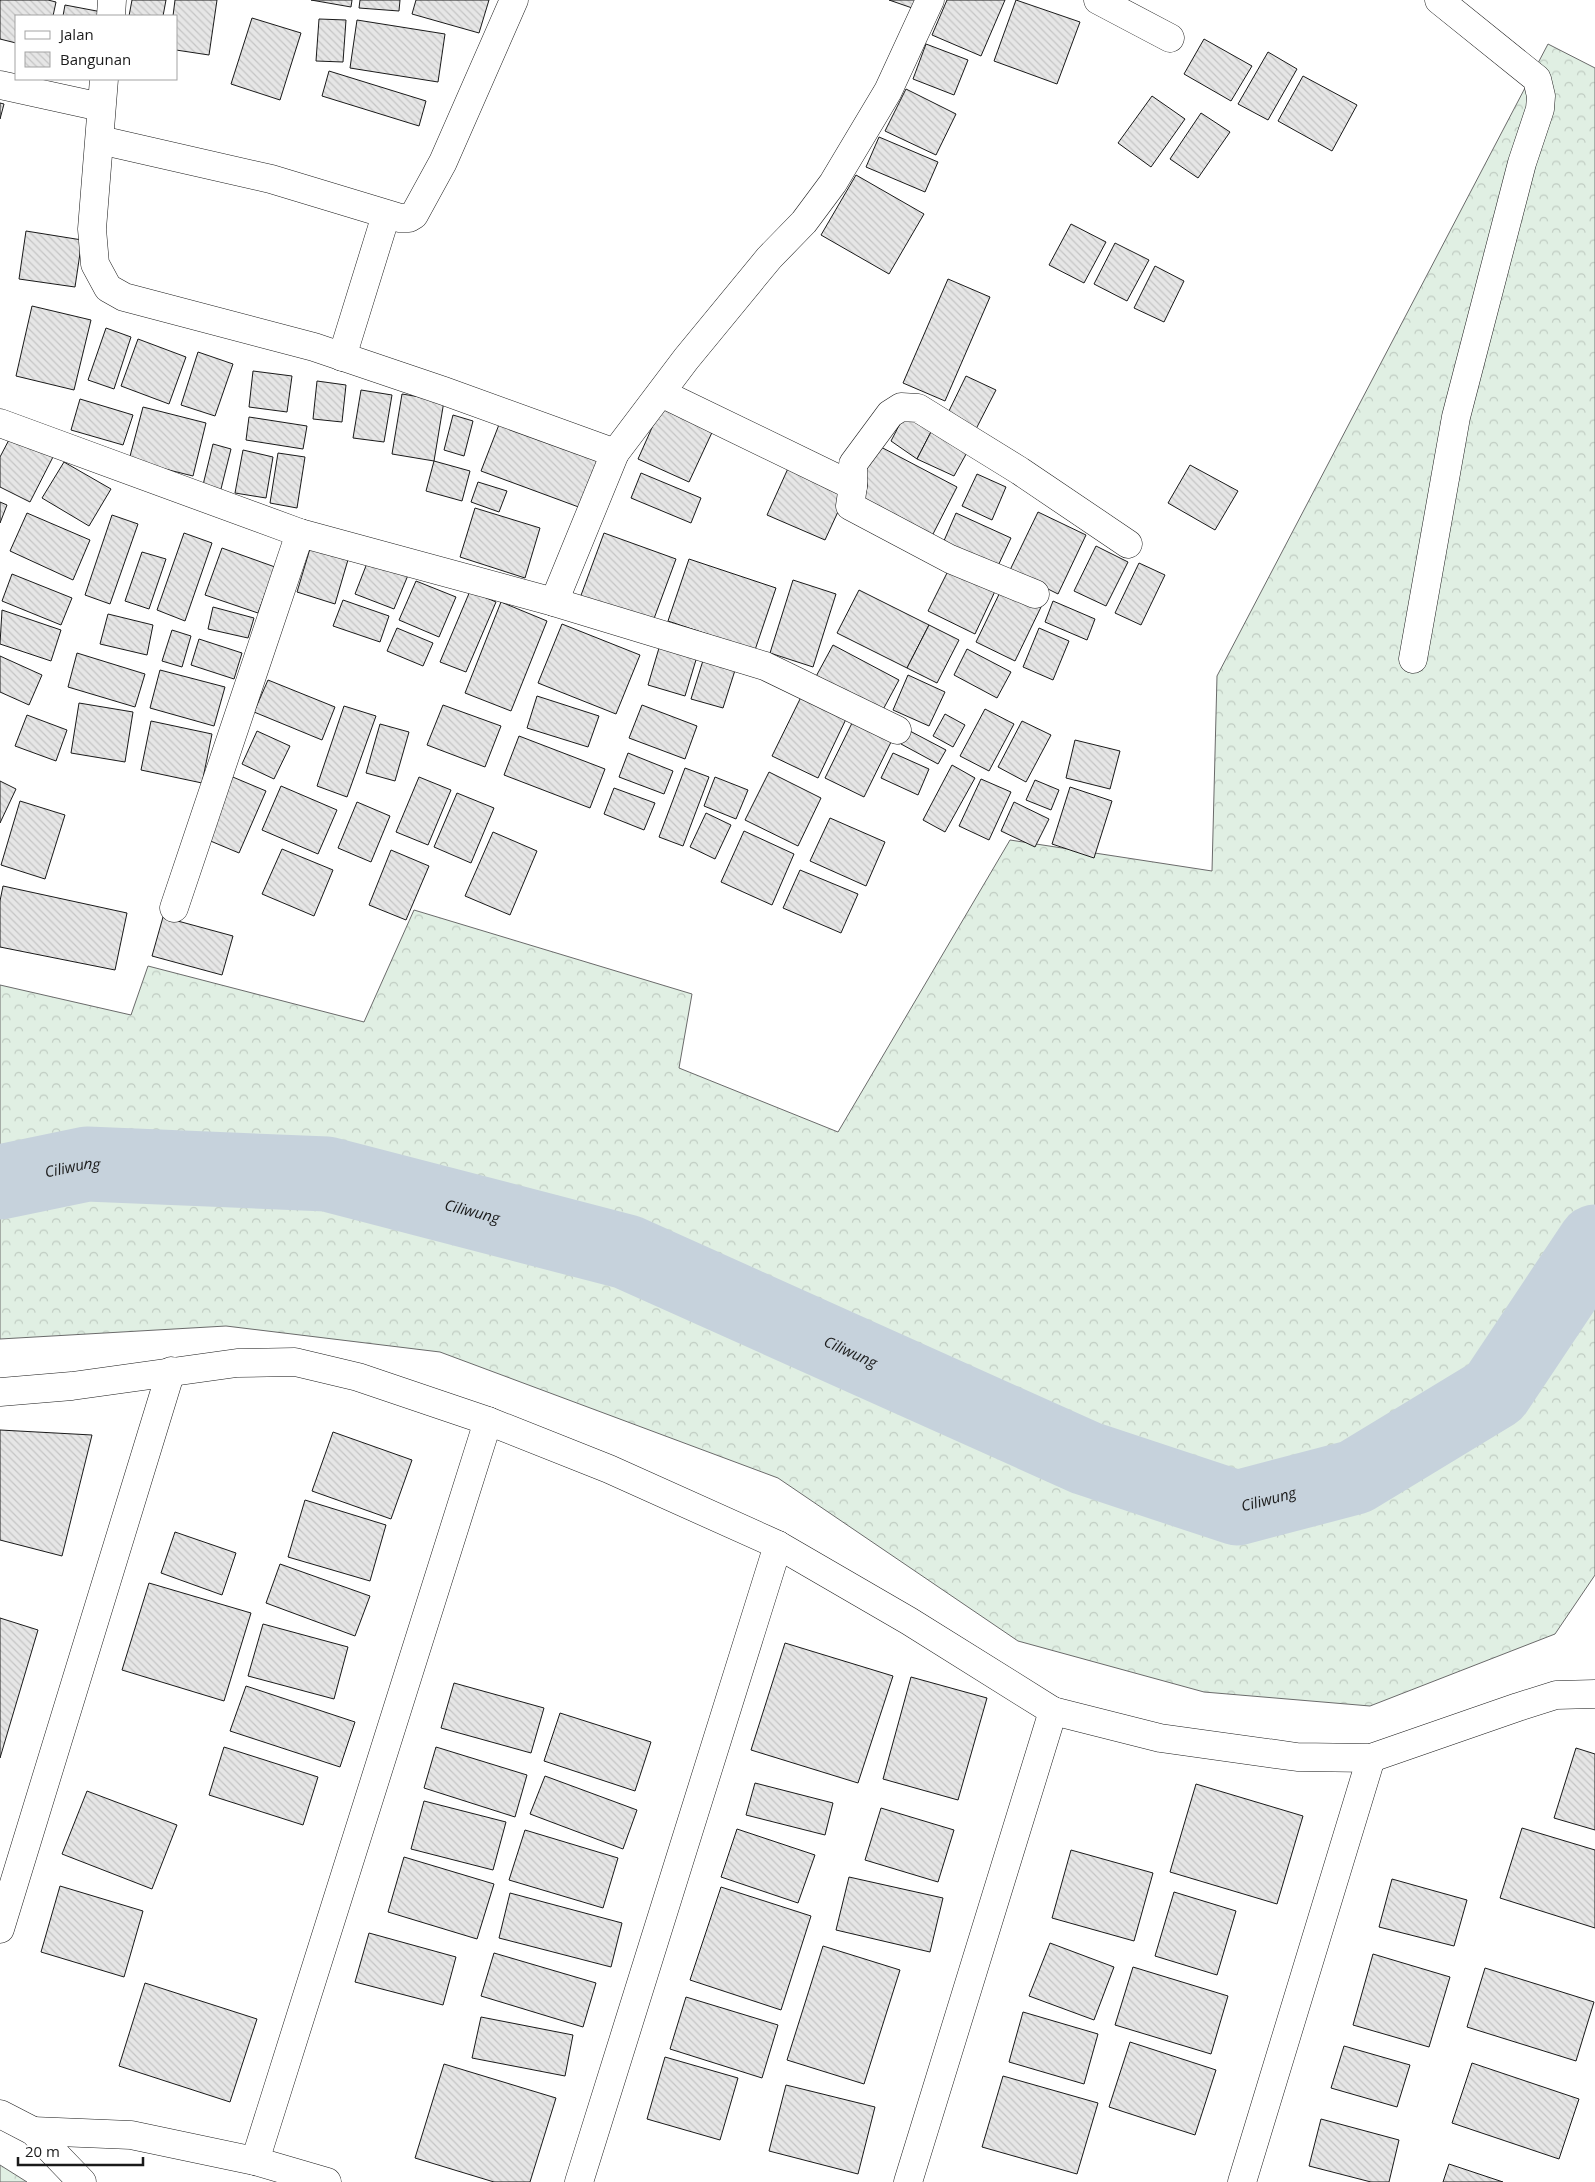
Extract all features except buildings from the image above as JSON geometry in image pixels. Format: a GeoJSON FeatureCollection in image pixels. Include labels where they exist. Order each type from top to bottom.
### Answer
{"type":"FeatureCollection","features":[{"type":"Feature","properties":{"kind":"street"},"geometry":{"type":"LineString","coordinates":[[111,15],[112,0]]}},
{"type":"Feature","properties":{"kind":"street"},"geometry":{"type":"LineString","coordinates":[[100,140],[271,179],[386,215],[408,218],[414,215],[443,162],[514,0]]}},
{"type":"Feature","properties":{"kind":"street"},"geometry":{"type":"LineString","coordinates":[[554,602],[615,453],[686,359],[764,265],[804,222],[833,183],[888,91],[930,0]]}},
{"type":"Feature","properties":{"kind":"street"},"geometry":{"type":"LineString","coordinates":[[1098,0],[1170,38]]}},
{"type":"Feature","properties":{"kind":"street"},"geometry":{"type":"LineString","coordinates":[[1413,659],[1456,417],[1522,163],[1540,109],[1541,96],[1537,79],[1439,0]]}},
{"type":"Feature","properties":{"kind":"street"},"geometry":{"type":"LineString","coordinates":[[104,80],[92,230],[95,264],[108,288],[124,297],[342,356],[615,453]]}},
{"type":"Feature","properties":{"kind":"street"},"geometry":{"type":"LineString","coordinates":[[0,85],[101,107]]}},
{"type":"Feature","properties":{"kind":"street"},"geometry":{"type":"LineString","coordinates":[[342,356],[386,215]]}},
{"type":"Feature","properties":{"kind":"street"},"geometry":{"type":"LineString","coordinates":[[661,393],[853,486]]}},
{"type":"Feature","properties":{"kind":"street"},"geometry":{"type":"LineString","coordinates":[[1035,594],[950,559],[850,506],[853,486],[853,464],[890,414],[901,407],[918,408],[1020,471],[1128,544]]}},
{"type":"Feature","properties":{"kind":"street"},"geometry":{"type":"LineString","coordinates":[[0,423],[300,533],[554,602],[765,666],[897,730]]}},
{"type":"Feature","properties":{"kind":"street"},"geometry":{"type":"LineString","coordinates":[[174,908],[300,533]]}},
{"type":"Feature","properties":{"kind":"street"},"geometry":{"type":"LineString","coordinates":[[0,1392],[72,1386],[237,1363],[295,1362],[358,1377],[488,1420],[609,1469],[778,1545],[909,1621],[1053,1711],[1160,1738],[1296,1757],[1371,1758],[1518,1707],[1556,1696],[1595,1694]]}},
{"type":"Feature","properties":{"kind":"street"},"geometry":{"type":"LineString","coordinates":[[0,1929],[171,1371]]}},
{"type":"Feature","properties":{"kind":"street"},"geometry":{"type":"LineString","coordinates":[[255,2161],[488,1420]]}},
{"type":"Feature","properties":{"kind":"street"},"geometry":{"type":"LineString","coordinates":[[579,2182],[778,1545]]}},
{"type":"Feature","properties":{"kind":"street"},"geometry":{"type":"LineString","coordinates":[[908,2182],[1053,1711]]}},
{"type":"Feature","properties":{"kind":"street"},"geometry":{"type":"LineString","coordinates":[[1242,2182],[1371,1758]]}},
{"type":"Feature","properties":{"kind":"street"},"geometry":{"type":"LineString","coordinates":[[0,2114],[33,2131],[82,2182]]}},
{"type":"Feature","properties":{"kind":"street"},"geometry":{"type":"LineString","coordinates":[[33,2131],[131,2135],[255,2161],[326,2182]]}},
{"type":"Feature","properties":{"kind":"green space"},"geometry":{"type":"Polygon","coordinates":[[[1548,44],[1595,68],[1595,1575],[1555,1634],[1370,1706],[1204,1692],[1018,1641],[778,1478],[440,1352],[226,1326],[0,1339],[0,985],[131,1015],[148,966],[364,1022],[414,910],[692,994],[679,1068],[838,1132],[1010,840],[1212,871],[1217,676],[1548,44]]]}},
{"type":"Feature","properties":{"kind":"green space"},"geometry":{"type":"Polygon","coordinates":[[[0,2165],[27,2182],[0,2182],[0,2165]]]}},
{"type":"Feature","properties":{"kind":"waterway","name":"Ciliwung"},"geometry":{"type":"LineString","coordinates":[[0,1182],[87,1164],[327,1174],[627,1252],[1086,1458],[1237,1508],[1355,1477],[1495,1392],[1595,1242]]}}]}
